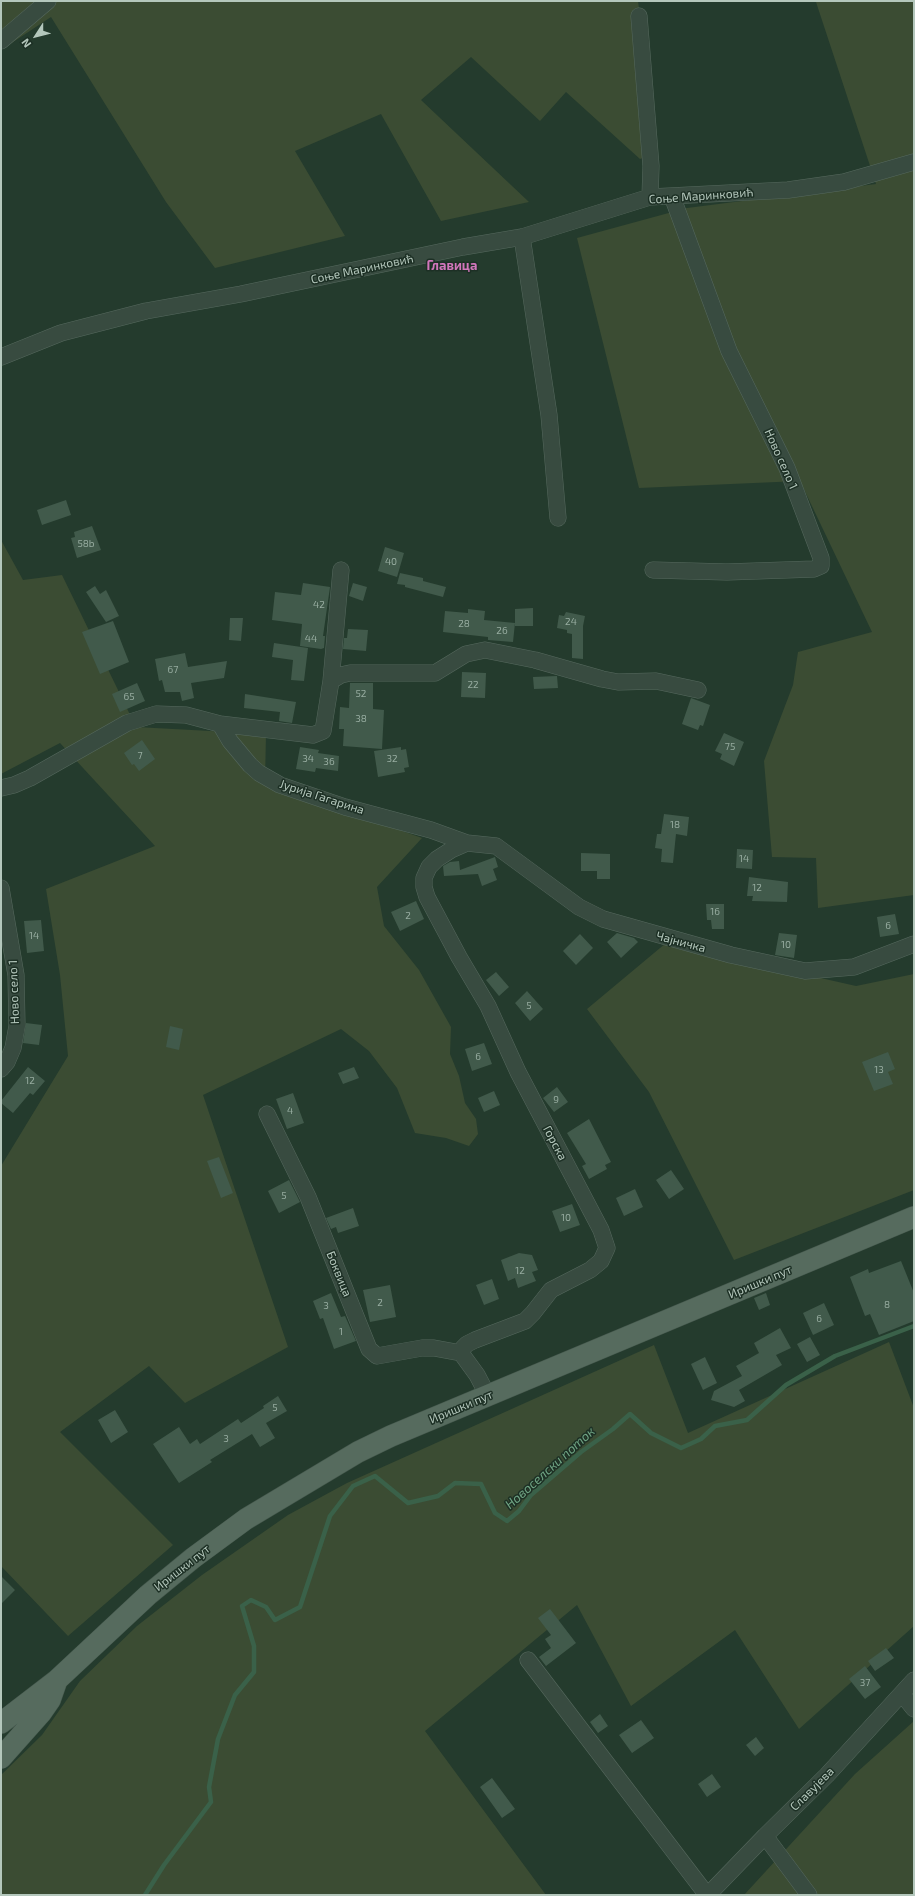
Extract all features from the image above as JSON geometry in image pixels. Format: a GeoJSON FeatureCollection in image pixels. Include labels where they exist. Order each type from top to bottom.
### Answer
{"type":"FeatureCollection","features":[{"type":"Feature","properties":{"kind":"main road","name":"Иришки пут"},"geometry":{"type":"LineString","coordinates":[[1,1723],[57,1680],[148,1595],[246,1519],[358,1452],[391,1436],[914,1217]]}},
{"type":"Feature","properties":{"kind":"main road"},"geometry":{"type":"LineString","coordinates":[[1,1758],[41,1713],[50,1700],[57,1680]]}},
{"type":"Feature","properties":{"kind":"street"},"geometry":{"type":"LineString","coordinates":[[1,41],[48,1]]}},
{"type":"Feature","properties":{"kind":"street"},"geometry":{"type":"LineString","coordinates":[[639,16],[651,166],[650,197]]}},
{"type":"Feature","properties":{"kind":"street","name":"Соње Маринковић"},"geometry":{"type":"LineString","coordinates":[[1,357],[61,333],[146,311],[241,294],[463,247],[522,237],[650,197],[788,190],[844,182],[914,162]]}},
{"type":"Feature","properties":{"kind":"street","name":"Ново село 1"},"geometry":{"type":"LineString","coordinates":[[653,570],[727,572],[814,569],[821,566],[821,558],[787,468],[729,351],[672,196]]}},
{"type":"Feature","properties":{"kind":"street"},"geometry":{"type":"LineString","coordinates":[[522,237],[549,415],[558,518]]}},
{"type":"Feature","properties":{"kind":"street"},"geometry":{"type":"LineString","coordinates":[[1,788],[14,785],[30,778],[127,723],[147,716],[166,714],[186,715],[220,724],[308,735],[319,733],[324,727],[331,681],[341,570]]}},
{"type":"Feature","properties":{"kind":"street"},"geometry":{"type":"LineString","coordinates":[[331,681],[341,675],[350,673],[435,673],[466,654],[486,650],[535,660],[602,679],[618,682],[656,681],[698,690]]}},
{"type":"Feature","properties":{"kind":"street","name":"Јурија Гагарина"},"geometry":{"type":"LineString","coordinates":[[220,724],[230,741],[250,765],[259,773],[280,785],[345,806],[431,830],[467,843]]}},
{"type":"Feature","properties":{"kind":"street","name":"Чајничка"},"geometry":{"type":"LineString","coordinates":[[467,843],[496,846],[579,907],[603,919],[731,955],[805,971],[854,967],[914,944]]}},
{"type":"Feature","properties":{"kind":"street","name":"Горска"},"geometry":{"type":"LineString","coordinates":[[461,1353],[467,1344],[525,1321],[551,1290],[590,1270],[601,1261],[608,1248],[601,1230],[518,1072],[488,1006],[459,957],[427,897],[424,887],[424,878],[428,867],[437,858],[467,843]]}},
{"type":"Feature","properties":{"kind":"street","name":"Ново село 1"},"geometry":{"type":"LineString","coordinates":[[1,888],[16,975],[17,1026],[13,1048],[7,1062],[1,1069]]}},
{"type":"Feature","properties":{"kind":"street","name":"Боквица"},"geometry":{"type":"LineString","coordinates":[[267,1114],[308,1197],[369,1349],[377,1356],[422,1348],[434,1348],[461,1353]]}},
{"type":"Feature","properties":{"kind":"street"},"geometry":{"type":"LineString","coordinates":[[461,1353],[477,1375],[488,1396]]}},
{"type":"Feature","properties":{"kind":"street"},"geometry":{"type":"LineString","coordinates":[[528,1660],[708,1895]]}},
{"type":"Feature","properties":{"kind":"street","name":"Славујева"},"geometry":{"type":"LineString","coordinates":[[708,1895],[827,1775],[914,1680]]}},
{"type":"Feature","properties":{"kind":"street"},"geometry":{"type":"LineString","coordinates":[[902,1694],[914,1709]]}},
{"type":"Feature","properties":{"kind":"street"},"geometry":{"type":"LineString","coordinates":[[765,1836],[810,1895]]}},
{"type":"Feature","properties":{"kind":"green space"},"geometry":{"type":"Polygon","coordinates":[[[1,1],[638,1],[658,152],[640,159],[566,92],[540,121],[471,57],[421,100],[529,202],[441,221],[381,114],[295,151],[345,236],[215,268],[166,202],[51,17],[1,50],[1,1]]]}},
{"type":"Feature","properties":{"kind":"green space"},"geometry":{"type":"Polygon","coordinates":[[[807,1],[914,1],[914,895],[818,908],[816,858],[772,857],[764,761],[793,685],[798,652],[872,632],[800,481],[639,488],[577,238],[687,208],[876,184],[816,2],[807,1]]]}},
{"type":"Feature","properties":{"kind":"green space"},"geometry":{"type":"Polygon","coordinates":[[[1,540],[23,580],[62,575],[136,727],[266,734],[265,782],[422,838],[377,887],[384,926],[419,970],[451,1027],[450,1054],[459,1076],[465,1103],[476,1119],[478,1134],[469,1146],[446,1138],[415,1133],[397,1088],[369,1051],[341,1029],[203,1095],[288,1347],[185,1403],[149,1366],[60,1432],[173,1545],[68,1636],[1,1566],[1,1166],[68,1056],[60,975],[46,889],[155,846],[60,743],[1,774],[1,540]]]}},
{"type":"Feature","properties":{"kind":"green space"},"geometry":{"type":"Polygon","coordinates":[[[666,943],[856,986],[914,974],[914,1190],[734,1260],[649,1092],[587,1009],[666,943]]]}},
{"type":"Feature","properties":{"kind":"green space"},"geometry":{"type":"Polygon","coordinates":[[[889,1342],[914,1408],[914,1626],[799,1729],[735,1630],[631,1706],[577,1605],[425,1731],[546,1895],[1,1895],[1,1775],[42,1735],[80,1681],[137,1626],[202,1575],[288,1515],[347,1483],[654,1345],[688,1433],[889,1342]]]}},
{"type":"Feature","properties":{"kind":"green space"},"geometry":{"type":"Polygon","coordinates":[[[914,1721],[914,1895],[744,1895],[855,1774],[914,1721]]]}},
{"type":"Feature","properties":{"kind":"building"},"geometry":{"type":"Polygon","coordinates":[[[66,500],[71,515],[42,525],[37,510],[66,500]]]}},
{"type":"Feature","properties":{"kind":"building"},"geometry":{"type":"Polygon","coordinates":[[[92,526],[101,550],[77,558],[71,538],[75,537],[74,532],[92,526]]]}},
{"type":"Feature","properties":{"kind":"building"},"geometry":{"type":"Polygon","coordinates":[[[385,547],[404,553],[397,577],[378,571],[385,547]]]}},
{"type":"Feature","properties":{"kind":"building"},"geometry":{"type":"Polygon","coordinates":[[[400,573],[423,578],[423,581],[446,587],[443,597],[405,587],[405,585],[397,584],[400,573]]]}},
{"type":"Feature","properties":{"kind":"building"},"geometry":{"type":"Polygon","coordinates":[[[303,583],[330,587],[323,636],[325,636],[324,648],[321,649],[300,646],[302,624],[272,620],[275,592],[301,595],[303,583]]]}},
{"type":"Feature","properties":{"kind":"building"},"geometry":{"type":"Polygon","coordinates":[[[353,583],[367,587],[363,601],[349,596],[353,583]]]}},
{"type":"Feature","properties":{"kind":"building"},"geometry":{"type":"Polygon","coordinates":[[[95,586],[100,594],[106,590],[119,616],[106,622],[86,592],[95,586]]]}},
{"type":"Feature","properties":{"kind":"building"},"geometry":{"type":"Polygon","coordinates":[[[533,608],[533,626],[515,626],[515,609],[533,608]]]}},
{"type":"Feature","properties":{"kind":"building"},"geometry":{"type":"Polygon","coordinates":[[[468,609],[485,611],[484,620],[515,623],[513,642],[488,640],[488,637],[443,632],[445,611],[468,613],[468,609]]]}},
{"type":"Feature","properties":{"kind":"building"},"geometry":{"type":"Polygon","coordinates":[[[566,612],[585,616],[583,626],[583,659],[572,658],[572,634],[567,633],[567,630],[557,628],[559,615],[564,616],[566,612]]]}},
{"type":"Feature","properties":{"kind":"building"},"geometry":{"type":"Polygon","coordinates":[[[230,618],[243,618],[241,641],[229,640],[230,618]]]}},
{"type":"Feature","properties":{"kind":"building"},"geometry":{"type":"Polygon","coordinates":[[[113,621],[129,662],[100,674],[82,632],[113,621]]]}},
{"type":"Feature","properties":{"kind":"building"},"geometry":{"type":"Polygon","coordinates":[[[348,629],[368,630],[366,651],[343,649],[344,638],[347,638],[348,629]]]}},
{"type":"Feature","properties":{"kind":"building"},"geometry":{"type":"Polygon","coordinates":[[[274,643],[308,648],[304,681],[291,680],[293,660],[272,657],[274,643]]]}},
{"type":"Feature","properties":{"kind":"building"},"geometry":{"type":"Polygon","coordinates":[[[185,653],[188,667],[227,661],[224,678],[191,683],[194,698],[182,701],[180,692],[165,692],[162,680],[159,681],[155,659],[185,653]]]}},
{"type":"Feature","properties":{"kind":"building"},"geometry":{"type":"Polygon","coordinates":[[[462,672],[486,673],[485,698],[461,697],[462,672]]]}},
{"type":"Feature","properties":{"kind":"building"},"geometry":{"type":"Polygon","coordinates":[[[557,676],[558,688],[534,689],[533,677],[557,676]]]}},
{"type":"Feature","properties":{"kind":"building"},"geometry":{"type":"Polygon","coordinates":[[[137,683],[145,701],[120,712],[112,694],[137,683]]]}},
{"type":"Feature","properties":{"kind":"building"},"geometry":{"type":"Polygon","coordinates":[[[350,683],[373,683],[373,709],[384,710],[382,749],[343,746],[344,729],[339,729],[340,707],[349,708],[350,683]]]}},
{"type":"Feature","properties":{"kind":"building"},"geometry":{"type":"Polygon","coordinates":[[[245,694],[296,702],[292,723],[279,721],[280,712],[244,708],[245,694]]]}},
{"type":"Feature","properties":{"kind":"building"},"geometry":{"type":"Polygon","coordinates":[[[691,698],[710,705],[703,726],[700,725],[698,730],[682,724],[691,698]]]}},
{"type":"Feature","properties":{"kind":"building"},"geometry":{"type":"Polygon","coordinates":[[[724,733],[744,742],[734,766],[720,759],[722,754],[715,751],[724,733]]]}},
{"type":"Feature","properties":{"kind":"building"},"geometry":{"type":"Polygon","coordinates":[[[142,740],[155,759],[139,771],[134,764],[132,765],[124,753],[142,740]]]}},
{"type":"Feature","properties":{"kind":"building"},"geometry":{"type":"Polygon","coordinates":[[[300,747],[319,750],[318,753],[339,756],[338,771],[316,768],[315,772],[296,769],[300,747]]]}},
{"type":"Feature","properties":{"kind":"building"},"geometry":{"type":"Polygon","coordinates":[[[401,747],[401,750],[406,749],[409,767],[404,768],[405,772],[378,777],[374,751],[401,747]]]}},
{"type":"Feature","properties":{"kind":"building"},"geometry":{"type":"Polygon","coordinates":[[[664,814],[689,817],[687,836],[676,834],[673,863],[661,862],[662,849],[655,848],[657,834],[661,834],[664,814]]]}},
{"type":"Feature","properties":{"kind":"building"},"geometry":{"type":"Polygon","coordinates":[[[737,849],[753,850],[752,869],[736,868],[737,849]]]}},
{"type":"Feature","properties":{"kind":"building"},"geometry":{"type":"Polygon","coordinates":[[[581,853],[610,854],[610,879],[597,879],[597,871],[581,871],[581,853]]]}},
{"type":"Feature","properties":{"kind":"building"},"geometry":{"type":"Polygon","coordinates":[[[495,857],[498,867],[493,869],[497,880],[482,886],[478,874],[444,876],[443,866],[450,862],[459,861],[460,870],[495,857]]]}},
{"type":"Feature","properties":{"kind":"building"},"geometry":{"type":"Polygon","coordinates":[[[749,877],[788,882],[787,902],[752,901],[753,896],[747,896],[749,877]]]}},
{"type":"Feature","properties":{"kind":"building"},"geometry":{"type":"Polygon","coordinates":[[[416,901],[424,919],[400,931],[391,912],[416,901]]]}},
{"type":"Feature","properties":{"kind":"building"},"geometry":{"type":"Polygon","coordinates":[[[706,904],[724,904],[724,929],[712,929],[711,920],[707,920],[706,904]]]}},
{"type":"Feature","properties":{"kind":"building"},"geometry":{"type":"Polygon","coordinates":[[[895,914],[899,934],[880,937],[877,917],[895,914]]]}},
{"type":"Feature","properties":{"kind":"building"},"geometry":{"type":"Polygon","coordinates":[[[41,920],[44,951],[27,953],[24,921],[41,920]]]}},
{"type":"Feature","properties":{"kind":"building"},"geometry":{"type":"Polygon","coordinates":[[[617,933],[634,938],[638,942],[621,958],[607,942],[617,933]]]}},
{"type":"Feature","properties":{"kind":"building"},"geometry":{"type":"Polygon","coordinates":[[[779,933],[797,935],[794,958],[775,955],[779,933]]]}},
{"type":"Feature","properties":{"kind":"building"},"geometry":{"type":"Polygon","coordinates":[[[580,934],[593,948],[576,965],[563,951],[580,934]]]}},
{"type":"Feature","properties":{"kind":"building"},"geometry":{"type":"Polygon","coordinates":[[[496,972],[509,987],[499,996],[486,980],[496,972]]]}},
{"type":"Feature","properties":{"kind":"building"},"geometry":{"type":"Polygon","coordinates":[[[527,991],[543,1009],[530,1021],[515,1003],[527,991]]]}},
{"type":"Feature","properties":{"kind":"building"},"geometry":{"type":"Polygon","coordinates":[[[26,1023],[42,1025],[39,1045],[23,1043],[26,1023]]]}},
{"type":"Feature","properties":{"kind":"building"},"geometry":{"type":"Polygon","coordinates":[[[170,1026],[183,1029],[179,1050],[166,1047],[170,1026]]]}},
{"type":"Feature","properties":{"kind":"building"},"geometry":{"type":"Polygon","coordinates":[[[484,1043],[492,1064],[472,1071],[465,1049],[484,1043]]]}},
{"type":"Feature","properties":{"kind":"building"},"geometry":{"type":"Polygon","coordinates":[[[888,1052],[895,1069],[888,1072],[893,1084],[874,1091],[862,1062],[888,1052]]]}},
{"type":"Feature","properties":{"kind":"building"},"geometry":{"type":"Polygon","coordinates":[[[28,1067],[45,1081],[33,1095],[30,1093],[13,1113],[1,1103],[1,1101],[28,1067]]]}},
{"type":"Feature","properties":{"kind":"building"},"geometry":{"type":"Polygon","coordinates":[[[354,1067],[359,1078],[343,1084],[338,1073],[354,1067]]]}},
{"type":"Feature","properties":{"kind":"building"},"geometry":{"type":"Polygon","coordinates":[[[557,1087],[568,1102],[554,1112],[543,1098],[557,1087]]]}},
{"type":"Feature","properties":{"kind":"building"},"geometry":{"type":"Polygon","coordinates":[[[494,1091],[500,1105],[484,1112],[478,1098],[494,1091]]]}},
{"type":"Feature","properties":{"kind":"building"},"geometry":{"type":"Polygon","coordinates":[[[293,1093],[304,1123],[287,1129],[276,1099],[293,1093]]]}},
{"type":"Feature","properties":{"kind":"building"},"geometry":{"type":"Polygon","coordinates":[[[589,1119],[611,1162],[605,1165],[607,1169],[589,1179],[582,1166],[586,1164],[567,1133],[589,1119]]]}},
{"type":"Feature","properties":{"kind":"building"},"geometry":{"type":"Polygon","coordinates":[[[219,1157],[233,1193],[221,1198],[207,1161],[219,1157]]]}},
{"type":"Feature","properties":{"kind":"building"},"geometry":{"type":"Polygon","coordinates":[[[671,1170],[684,1189],[669,1199],[656,1180],[671,1170]]]}},
{"type":"Feature","properties":{"kind":"building"},"geometry":{"type":"Polygon","coordinates":[[[289,1180],[300,1202],[279,1213],[268,1191],[289,1180]]]}},
{"type":"Feature","properties":{"kind":"building"},"geometry":{"type":"Polygon","coordinates":[[[635,1189],[643,1207],[624,1216],[616,1198],[635,1189]]]}},
{"type":"Feature","properties":{"kind":"building"},"geometry":{"type":"Polygon","coordinates":[[[572,1204],[580,1225],[560,1232],[552,1211],[572,1204]]]}},
{"type":"Feature","properties":{"kind":"building"},"geometry":{"type":"Polygon","coordinates":[[[353,1208],[359,1226],[338,1233],[336,1227],[331,1229],[326,1218],[353,1208]]]}},
{"type":"Feature","properties":{"kind":"building"},"geometry":{"type":"Polygon","coordinates":[[[519,1253],[532,1255],[538,1270],[532,1272],[536,1281],[518,1288],[515,1278],[508,1281],[501,1260],[519,1253]]]}},
{"type":"Feature","properties":{"kind":"building"},"geometry":{"type":"Polygon","coordinates":[[[901,1261],[914,1293],[914,1321],[879,1335],[870,1314],[865,1316],[850,1277],[868,1269],[869,1273],[901,1261]]]}},
{"type":"Feature","properties":{"kind":"building"},"geometry":{"type":"Polygon","coordinates":[[[492,1279],[499,1299],[484,1305],[476,1285],[492,1279]]]}},
{"type":"Feature","properties":{"kind":"building"},"geometry":{"type":"Polygon","coordinates":[[[390,1285],[396,1317],[370,1322],[363,1290],[390,1285]]]}},
{"type":"Feature","properties":{"kind":"building"},"geometry":{"type":"Polygon","coordinates":[[[331,1293],[341,1317],[345,1316],[356,1341],[334,1349],[323,1318],[320,1319],[313,1301],[331,1293]]]}},
{"type":"Feature","properties":{"kind":"building"},"geometry":{"type":"Polygon","coordinates":[[[766,1293],[770,1305],[759,1310],[754,1298],[766,1293]]]}},
{"type":"Feature","properties":{"kind":"building"},"geometry":{"type":"Polygon","coordinates":[[[824,1303],[834,1325],[813,1335],[803,1313],[824,1303]]]}},
{"type":"Feature","properties":{"kind":"building"},"geometry":{"type":"Polygon","coordinates":[[[780,1328],[791,1348],[776,1355],[782,1365],[739,1390],[745,1401],[734,1407],[711,1400],[714,1391],[742,1376],[736,1366],[759,1353],[754,1343],[780,1328]]]}},
{"type":"Feature","properties":{"kind":"building"},"geometry":{"type":"Polygon","coordinates":[[[810,1337],[820,1355],[807,1362],[797,1344],[810,1337]]]}},
{"type":"Feature","properties":{"kind":"building"},"geometry":{"type":"Polygon","coordinates":[[[705,1357],[717,1383],[703,1390],[691,1364],[705,1357]]]}},
{"type":"Feature","properties":{"kind":"building"},"geometry":{"type":"Polygon","coordinates":[[[278,1396],[287,1411],[266,1423],[275,1438],[260,1447],[252,1434],[210,1460],[212,1462],[179,1483],[153,1444],[179,1427],[190,1444],[197,1439],[200,1444],[238,1419],[241,1423],[264,1408],[263,1406],[278,1396]]]}},
{"type":"Feature","properties":{"kind":"building"},"geometry":{"type":"Polygon","coordinates":[[[115,1410],[128,1432],[111,1443],[98,1420],[115,1410]]]}},
{"type":"Feature","properties":{"kind":"building"},"geometry":{"type":"Polygon","coordinates":[[[1,1576],[15,1590],[1,1604],[1,1576]]]}},
{"type":"Feature","properties":{"kind":"building"},"geometry":{"type":"Polygon","coordinates":[[[550,1609],[576,1643],[546,1666],[539,1657],[551,1648],[545,1639],[551,1635],[538,1618],[550,1609]]]}},
{"type":"Feature","properties":{"kind":"building"},"geometry":{"type":"Polygon","coordinates":[[[886,1648],[894,1658],[875,1671],[868,1661],[886,1648]]]}},
{"type":"Feature","properties":{"kind":"building"},"geometry":{"type":"Polygon","coordinates":[[[865,1666],[881,1687],[865,1699],[849,1679],[865,1666]]]}},
{"type":"Feature","properties":{"kind":"building"},"geometry":{"type":"Polygon","coordinates":[[[600,1714],[608,1726],[598,1733],[590,1722],[600,1714]]]}},
{"type":"Feature","properties":{"kind":"building"},"geometry":{"type":"Polygon","coordinates":[[[641,1720],[654,1738],[632,1753],[619,1735],[641,1720]]]}},
{"type":"Feature","properties":{"kind":"building"},"geometry":{"type":"Polygon","coordinates":[[[756,1737],[764,1748],[755,1756],[746,1745],[756,1737]]]}},
{"type":"Feature","properties":{"kind":"building"},"geometry":{"type":"Polygon","coordinates":[[[712,1774],[721,1787],[707,1797],[698,1784],[712,1774]]]}},
{"type":"Feature","properties":{"kind":"building"},"geometry":{"type":"Polygon","coordinates":[[[492,1778],[515,1809],[502,1818],[480,1787],[492,1778]]]}},
{"type":"Feature","properties":{"kind":"waterway","name":"Новоселски поток"},"geometry":{"type":"LineString","coordinates":[[145,1895],[164,1865],[211,1802],[209,1787],[218,1739],[235,1695],[254,1672],[254,1646],[242,1606],[251,1600],[266,1607],[275,1620],[300,1607],[330,1516],[353,1486],[375,1476],[408,1503],[438,1496],[455,1483],[481,1484],[495,1513],[507,1521],[519,1511],[531,1495],[581,1452],[613,1429],[630,1414],[651,1433],[681,1448],[701,1439],[715,1426],[747,1420],[786,1385],[835,1356],[914,1326]]}},
{"type":"Feature","properties":{"kind":"district","name":"Главица"},"geometry":{"type":"Point","coordinates":[452,266]}}]}
